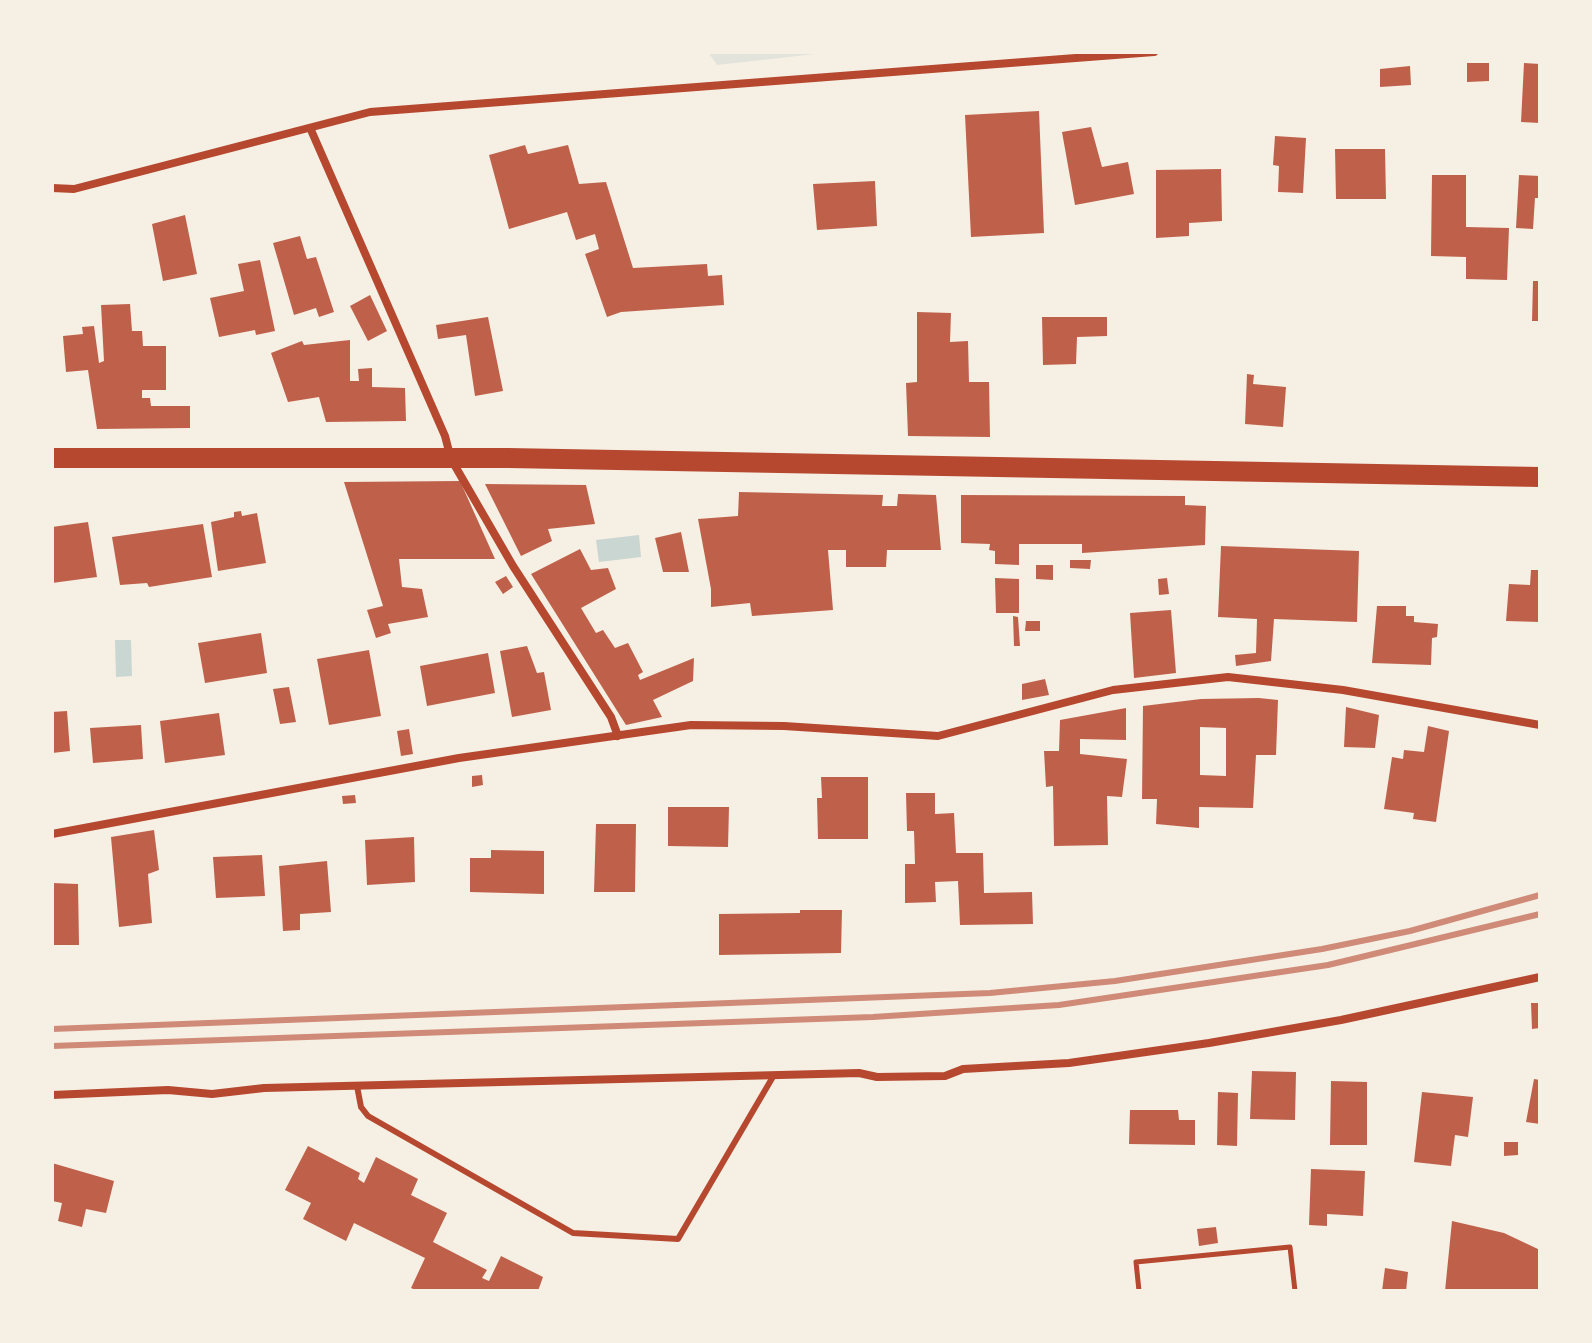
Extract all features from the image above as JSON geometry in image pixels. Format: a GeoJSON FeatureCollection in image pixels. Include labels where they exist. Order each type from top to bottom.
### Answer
{"type":"FeatureCollection","features":[{"type":"Feature","properties":{"kind":"main road"},"geometry":{"type":"LineString","coordinates":[[52,458],[451,459],[1540,477]]}},
{"type":"Feature","properties":{"kind":"street"},"geometry":{"type":"LineString","coordinates":[[52,188],[74,189],[311,130],[370,112],[1154,52]]}},
{"type":"Feature","properties":{"kind":"street"},"geometry":{"type":"LineString","coordinates":[[311,130],[445,436],[451,459],[513,566],[611,717],[618,736]]}},
{"type":"Feature","properties":{"kind":"street"},"geometry":{"type":"LineString","coordinates":[[52,834],[459,758],[618,736],[706,725],[784,726],[938,736],[1113,690],[1228,677],[1343,690],[1540,725]]}},
{"type":"Feature","properties":{"kind":"street"},"geometry":{"type":"LineString","coordinates":[[52,1095],[168,1090],[212,1094],[264,1088],[774,1075],[945,1076],[963,1069],[1069,1063],[1341,1020],[1540,977]]}},
{"type":"Feature","properties":{"kind":"lane"},"geometry":{"type":"LineString","coordinates":[[357,1086],[361,1107],[368,1116],[573,1233],[678,1239],[774,1075]]}},
{"type":"Feature","properties":{"kind":"path"},"geometry":{"type":"LineString","coordinates":[[1139,1291],[1136,1262],[1290,1247],[1295,1291]]}},
{"type":"Feature","properties":{"kind":"shaded area"},"geometry":{"type":"Polygon","coordinates":[[[708,52],[833,52],[717,65],[708,52]]]}},
{"type":"Feature","properties":{"kind":"shaded area"},"geometry":{"type":"Polygon","coordinates":[[[639,535],[641,557],[599,562],[596,540],[639,535]]]}},
{"type":"Feature","properties":{"kind":"shaded area"},"geometry":{"type":"Polygon","coordinates":[[[115,640],[131,640],[132,676],[116,677],[115,640]]]}},
{"type":"Feature","properties":{"kind":"building"},"geometry":{"type":"Polygon","coordinates":[[[1467,63],[1489,63],[1489,81],[1467,82],[1467,63]]]}},
{"type":"Feature","properties":{"kind":"building"},"geometry":{"type":"Polygon","coordinates":[[[1524,63],[1540,64],[1540,123],[1521,122],[1524,63]]]}},
{"type":"Feature","properties":{"kind":"building"},"geometry":{"type":"Polygon","coordinates":[[[1410,66],[1411,85],[1380,87],[1380,69],[1410,66]]]}},
{"type":"Feature","properties":{"kind":"building"},"geometry":{"type":"Polygon","coordinates":[[[1039,111],[1044,233],[971,237],[965,115],[1039,111]]]}},
{"type":"Feature","properties":{"kind":"building"},"geometry":{"type":"Polygon","coordinates":[[[1091,127],[1102,167],[1128,162],[1134,194],[1075,205],[1062,132],[1091,127]]]}},
{"type":"Feature","properties":{"kind":"building"},"geometry":{"type":"Polygon","coordinates":[[[1275,136],[1306,138],[1303,193],[1278,192],[1279,166],[1273,165],[1275,136]]]}},
{"type":"Feature","properties":{"kind":"building"},"geometry":{"type":"Polygon","coordinates":[[[525,145],[528,154],[568,145],[579,184],[606,182],[633,268],[707,264],[708,276],[722,275],[724,305],[621,312],[607,317],[585,254],[599,249],[595,234],[576,240],[567,212],[509,229],[489,155],[525,145]]]}},
{"type":"Feature","properties":{"kind":"building"},"geometry":{"type":"Polygon","coordinates":[[[1335,149],[1385,149],[1386,199],[1336,199],[1335,149]]]}},
{"type":"Feature","properties":{"kind":"building"},"geometry":{"type":"Polygon","coordinates":[[[1221,169],[1222,221],[1189,223],[1189,236],[1156,238],[1156,170],[1221,169]]]}},
{"type":"Feature","properties":{"kind":"building"},"geometry":{"type":"Polygon","coordinates":[[[1432,175],[1466,175],[1466,227],[1509,228],[1507,280],[1466,279],[1466,257],[1431,256],[1432,175]]]}},
{"type":"Feature","properties":{"kind":"building"},"geometry":{"type":"Polygon","coordinates":[[[1519,175],[1540,176],[1540,198],[1535,198],[1533,229],[1516,228],[1519,175]]]}},
{"type":"Feature","properties":{"kind":"building"},"geometry":{"type":"Polygon","coordinates":[[[875,181],[877,226],[817,230],[813,184],[875,181]]]}},
{"type":"Feature","properties":{"kind":"building"},"geometry":{"type":"Polygon","coordinates":[[[185,215],[197,274],[163,281],[152,224],[185,215]]]}},
{"type":"Feature","properties":{"kind":"building"},"geometry":{"type":"Polygon","coordinates":[[[300,236],[307,259],[316,257],[334,312],[319,317],[316,308],[294,315],[273,243],[300,236]]]}},
{"type":"Feature","properties":{"kind":"building"},"geometry":{"type":"Polygon","coordinates":[[[260,260],[275,331],[256,335],[255,330],[219,337],[210,298],[244,291],[238,264],[260,260]]]}},
{"type":"Feature","properties":{"kind":"building"},"geometry":{"type":"Polygon","coordinates":[[[1533,281],[1540,281],[1540,321],[1532,321],[1533,281]]]}},
{"type":"Feature","properties":{"kind":"building"},"geometry":{"type":"Polygon","coordinates":[[[370,295],[387,331],[368,341],[350,306],[370,295]]]}},
{"type":"Feature","properties":{"kind":"building"},"geometry":{"type":"Polygon","coordinates":[[[130,304],[132,331],[142,331],[143,346],[166,346],[166,390],[142,390],[142,398],[150,398],[151,406],[190,406],[190,428],[97,429],[88,370],[66,372],[63,336],[83,334],[82,327],[94,326],[99,363],[104,361],[101,305],[130,304]]]}},
{"type":"Feature","properties":{"kind":"building"},"geometry":{"type":"Polygon","coordinates":[[[917,312],[951,313],[950,342],[968,341],[969,382],[989,382],[990,437],[908,436],[906,383],[917,382],[917,312]]]}},
{"type":"Feature","properties":{"kind":"building"},"geometry":{"type":"Polygon","coordinates":[[[488,317],[503,391],[475,396],[466,335],[438,339],[436,325],[488,317]]]}},
{"type":"Feature","properties":{"kind":"building"},"geometry":{"type":"Polygon","coordinates":[[[1042,317],[1107,317],[1107,336],[1077,337],[1076,364],[1043,365],[1042,317]]]}},
{"type":"Feature","properties":{"kind":"building"},"geometry":{"type":"Polygon","coordinates":[[[350,340],[350,381],[359,381],[358,369],[372,368],[372,387],[405,388],[406,421],[326,422],[319,397],[288,402],[271,353],[302,341],[304,345],[350,340]]]}},
{"type":"Feature","properties":{"kind":"building"},"geometry":{"type":"Polygon","coordinates":[[[1247,374],[1254,375],[1253,384],[1286,387],[1283,427],[1245,424],[1247,374]]]}},
{"type":"Feature","properties":{"kind":"building"},"geometry":{"type":"Polygon","coordinates":[[[460,481],[495,559],[399,559],[402,587],[422,589],[428,617],[388,624],[391,633],[376,638],[367,610],[383,606],[344,482],[460,481]]]}},
{"type":"Feature","properties":{"kind":"building"},"geometry":{"type":"Polygon","coordinates":[[[485,484],[586,485],[595,524],[548,529],[552,541],[521,556],[485,484]]]}},
{"type":"Feature","properties":{"kind":"building"},"geometry":{"type":"Polygon","coordinates":[[[739,492],[883,495],[882,506],[897,506],[898,494],[936,495],[941,550],[887,550],[886,567],[846,567],[846,550],[828,550],[833,610],[752,616],[750,603],[711,607],[711,589],[698,519],[738,516],[739,492]]]}},
{"type":"Feature","properties":{"kind":"building"},"geometry":{"type":"Polygon","coordinates":[[[961,495],[1185,496],[1185,505],[1206,506],[1205,545],[1082,553],[1082,544],[1019,544],[1019,565],[995,564],[995,551],[989,550],[990,544],[961,543],[961,495]]]}},
{"type":"Feature","properties":{"kind":"building"},"geometry":{"type":"Polygon","coordinates":[[[241,511],[242,516],[257,513],[266,563],[218,571],[211,522],[234,517],[234,512],[241,511]]]}},
{"type":"Feature","properties":{"kind":"building"},"geometry":{"type":"Polygon","coordinates":[[[88,522],[97,577],[52,583],[52,527],[88,522]]]}},
{"type":"Feature","properties":{"kind":"building"},"geometry":{"type":"Polygon","coordinates":[[[203,524],[212,577],[149,587],[147,583],[120,585],[112,537],[203,524]]]}},
{"type":"Feature","properties":{"kind":"building"},"geometry":{"type":"Polygon","coordinates":[[[681,532],[689,572],[663,572],[655,538],[681,532]]]}},
{"type":"Feature","properties":{"kind":"building"},"geometry":{"type":"Polygon","coordinates":[[[1221,546],[1359,551],[1357,622],[1274,619],[1271,661],[1236,666],[1235,655],[1256,653],[1257,619],[1218,617],[1221,546]]]}},
{"type":"Feature","properties":{"kind":"building"},"geometry":{"type":"Polygon","coordinates":[[[580,549],[591,570],[608,568],[616,589],[581,608],[596,633],[603,630],[615,648],[628,643],[643,672],[638,675],[640,680],[694,658],[693,681],[653,700],[662,717],[626,725],[531,574],[580,549]]]}},
{"type":"Feature","properties":{"kind":"building"},"geometry":{"type":"Polygon","coordinates":[[[1070,560],[1091,560],[1090,569],[1070,568],[1070,560]]]}},
{"type":"Feature","properties":{"kind":"building"},"geometry":{"type":"Polygon","coordinates":[[[1036,565],[1053,565],[1053,580],[1036,579],[1036,565]]]}},
{"type":"Feature","properties":{"kind":"building"},"geometry":{"type":"Polygon","coordinates":[[[1531,570],[1540,570],[1540,622],[1506,621],[1509,584],[1530,585],[1531,570]]]}},
{"type":"Feature","properties":{"kind":"building"},"geometry":{"type":"Polygon","coordinates":[[[506,576],[513,587],[503,594],[495,582],[506,576]]]}},
{"type":"Feature","properties":{"kind":"building"},"geometry":{"type":"Polygon","coordinates":[[[995,578],[1019,579],[1019,613],[996,613],[995,578]]]}},
{"type":"Feature","properties":{"kind":"building"},"geometry":{"type":"Polygon","coordinates":[[[1167,578],[1169,594],[1159,595],[1158,579],[1167,578]]]}},
{"type":"Feature","properties":{"kind":"building"},"geometry":{"type":"Polygon","coordinates":[[[1377,606],[1406,606],[1406,616],[1414,616],[1414,622],[1438,624],[1437,637],[1432,638],[1431,665],[1372,663],[1377,606]]]}},
{"type":"Feature","properties":{"kind":"building"},"geometry":{"type":"Polygon","coordinates":[[[1171,610],[1176,673],[1134,678],[1130,613],[1171,610]]]}},
{"type":"Feature","properties":{"kind":"building"},"geometry":{"type":"Polygon","coordinates":[[[1013,616],[1018,617],[1020,646],[1014,646],[1013,616]]]}},
{"type":"Feature","properties":{"kind":"building"},"geometry":{"type":"Polygon","coordinates":[[[1026,621],[1040,621],[1040,631],[1025,631],[1026,621]]]}},
{"type":"Feature","properties":{"kind":"building"},"geometry":{"type":"Polygon","coordinates":[[[261,633],[267,673],[205,683],[198,643],[261,633]]]}},
{"type":"Feature","properties":{"kind":"building"},"geometry":{"type":"Polygon","coordinates":[[[527,646],[537,673],[544,672],[551,710],[512,717],[500,651],[527,646]]]}},
{"type":"Feature","properties":{"kind":"building"},"geometry":{"type":"Polygon","coordinates":[[[369,650],[381,716],[329,725],[317,659],[369,650]]]}},
{"type":"Feature","properties":{"kind":"building"},"geometry":{"type":"Polygon","coordinates":[[[488,653],[495,693],[427,706],[420,666],[488,653]]]}},
{"type":"Feature","properties":{"kind":"building"},"geometry":{"type":"Polygon","coordinates":[[[1045,679],[1049,695],[1022,700],[1022,684],[1045,679]]]}},
{"type":"Feature","properties":{"kind":"building"},"geometry":{"type":"Polygon","coordinates":[[[289,687],[296,722],[280,724],[273,689],[289,687]]]}},
{"type":"Feature","properties":{"kind":"building"},"geometry":{"type":"Polygon","coordinates":[[[1201,699],[1278,700],[1276,755],[1256,755],[1253,808],[1199,807],[1199,828],[1156,824],[1157,799],[1142,799],[1143,706],[1201,699]],[[1200,727],[1200,775],[1226,776],[1226,728],[1200,727]]]}},
{"type":"Feature","properties":{"kind":"building"},"geometry":{"type":"Polygon","coordinates":[[[1346,707],[1379,715],[1375,748],[1344,747],[1346,707]]]}},
{"type":"Feature","properties":{"kind":"building"},"geometry":{"type":"Polygon","coordinates":[[[1126,708],[1126,740],[1080,739],[1080,754],[1127,759],[1122,797],[1107,796],[1108,845],[1054,846],[1053,786],[1046,787],[1044,751],[1059,751],[1060,720],[1126,708]]]}},
{"type":"Feature","properties":{"kind":"building"},"geometry":{"type":"Polygon","coordinates":[[[67,711],[70,751],[52,753],[52,712],[67,711]]]}},
{"type":"Feature","properties":{"kind":"building"},"geometry":{"type":"Polygon","coordinates":[[[219,713],[225,755],[165,763],[160,721],[219,713]]]}},
{"type":"Feature","properties":{"kind":"building"},"geometry":{"type":"Polygon","coordinates":[[[141,725],[143,759],[93,763],[90,728],[141,725]]]}},
{"type":"Feature","properties":{"kind":"building"},"geometry":{"type":"Polygon","coordinates":[[[1428,726],[1449,731],[1436,822],[1413,819],[1414,813],[1384,809],[1392,757],[1403,759],[1404,750],[1424,752],[1428,726]]]}},
{"type":"Feature","properties":{"kind":"building"},"geometry":{"type":"Polygon","coordinates":[[[409,729],[413,754],[401,756],[397,731],[409,729]]]}},
{"type":"Feature","properties":{"kind":"building"},"geometry":{"type":"Polygon","coordinates":[[[482,775],[483,785],[472,787],[472,776],[482,775]]]}},
{"type":"Feature","properties":{"kind":"building"},"geometry":{"type":"Polygon","coordinates":[[[821,777],[868,777],[868,839],[818,839],[817,798],[822,798],[821,777]]]}},
{"type":"Feature","properties":{"kind":"building"},"geometry":{"type":"Polygon","coordinates":[[[906,793],[935,793],[935,814],[954,813],[956,853],[983,853],[984,893],[1032,892],[1033,924],[960,925],[958,881],[935,882],[936,902],[905,903],[905,864],[915,864],[914,831],[907,831],[906,793]]]}},
{"type":"Feature","properties":{"kind":"building"},"geometry":{"type":"Polygon","coordinates":[[[355,795],[356,803],[343,804],[342,796],[355,795]]]}},
{"type":"Feature","properties":{"kind":"building"},"geometry":{"type":"Polygon","coordinates":[[[668,807],[729,807],[728,847],[668,846],[668,807]]]}},
{"type":"Feature","properties":{"kind":"building"},"geometry":{"type":"Polygon","coordinates":[[[596,824],[636,824],[635,892],[594,892],[596,824]]]}},
{"type":"Feature","properties":{"kind":"building"},"geometry":{"type":"Polygon","coordinates":[[[154,830],[159,870],[148,874],[152,923],[119,927],[111,837],[154,830]]]}},
{"type":"Feature","properties":{"kind":"building"},"geometry":{"type":"Polygon","coordinates":[[[414,837],[415,882],[367,885],[365,840],[414,837]]]}},
{"type":"Feature","properties":{"kind":"building"},"geometry":{"type":"Polygon","coordinates":[[[491,850],[544,851],[544,894],[470,892],[470,858],[491,858],[491,850]]]}},
{"type":"Feature","properties":{"kind":"building"},"geometry":{"type":"Polygon","coordinates":[[[262,855],[265,896],[216,898],[213,857],[262,855]]]}},
{"type":"Feature","properties":{"kind":"building"},"geometry":{"type":"Polygon","coordinates":[[[327,861],[331,912],[300,914],[300,930],[283,931],[279,866],[327,861]]]}},
{"type":"Feature","properties":{"kind":"building"},"geometry":{"type":"Polygon","coordinates":[[[52,883],[78,884],[79,945],[52,945],[52,883]]]}},
{"type":"Feature","properties":{"kind":"building"},"geometry":{"type":"Polygon","coordinates":[[[800,910],[842,910],[841,953],[719,955],[719,914],[800,913],[800,910]]]}},
{"type":"Feature","properties":{"kind":"building"},"geometry":{"type":"Polygon","coordinates":[[[1531,1003],[1540,1003],[1540,1028],[1532,1029],[1531,1003]]]}},
{"type":"Feature","properties":{"kind":"building"},"geometry":{"type":"Polygon","coordinates":[[[1252,1071],[1296,1072],[1295,1120],[1250,1119],[1252,1071]]]}},
{"type":"Feature","properties":{"kind":"building"},"geometry":{"type":"Polygon","coordinates":[[[1534,1079],[1540,1080],[1540,1124],[1526,1122],[1534,1079]]]}},
{"type":"Feature","properties":{"kind":"building"},"geometry":{"type":"Polygon","coordinates":[[[1331,1081],[1367,1082],[1367,1145],[1330,1145],[1331,1081]]]}},
{"type":"Feature","properties":{"kind":"building"},"geometry":{"type":"Polygon","coordinates":[[[1218,1092],[1238,1093],[1237,1146],[1217,1145],[1218,1092]]]}},
{"type":"Feature","properties":{"kind":"building"},"geometry":{"type":"Polygon","coordinates":[[[1422,1092],[1473,1097],[1468,1137],[1455,1135],[1451,1166],[1414,1162],[1422,1092]]]}},
{"type":"Feature","properties":{"kind":"building"},"geometry":{"type":"Polygon","coordinates":[[[1130,1110],[1178,1110],[1179,1120],[1195,1120],[1195,1145],[1129,1144],[1130,1110]]]}},
{"type":"Feature","properties":{"kind":"building"},"geometry":{"type":"Polygon","coordinates":[[[1504,1142],[1518,1142],[1518,1155],[1504,1156],[1504,1142]]]}},
{"type":"Feature","properties":{"kind":"building"},"geometry":{"type":"Polygon","coordinates":[[[308,1146],[360,1173],[358,1179],[364,1183],[376,1157],[418,1179],[411,1195],[447,1213],[433,1242],[487,1270],[482,1278],[489,1281],[501,1256],[543,1277],[538,1291],[418,1291],[411,1288],[425,1258],[354,1223],[346,1241],[303,1219],[311,1203],[285,1190],[308,1146]]]}},
{"type":"Feature","properties":{"kind":"building"},"geometry":{"type":"Polygon","coordinates":[[[52,1163],[114,1181],[106,1213],[86,1209],[82,1227],[58,1221],[62,1203],[52,1201],[52,1163]]]}},
{"type":"Feature","properties":{"kind":"building"},"geometry":{"type":"Polygon","coordinates":[[[1311,1169],[1365,1171],[1363,1216],[1327,1214],[1327,1226],[1309,1225],[1311,1169]]]}},
{"type":"Feature","properties":{"kind":"building"},"geometry":{"type":"Polygon","coordinates":[[[1452,1221],[1504,1233],[1540,1250],[1540,1291],[1445,1291],[1452,1221]]]}},
{"type":"Feature","properties":{"kind":"building"},"geometry":{"type":"Polygon","coordinates":[[[1216,1227],[1218,1243],[1199,1246],[1197,1229],[1216,1227]]]}},
{"type":"Feature","properties":{"kind":"building"},"geometry":{"type":"Polygon","coordinates":[[[1385,1268],[1408,1272],[1406,1291],[1382,1291],[1385,1268]]]}},
{"type":"Feature","properties":{"kind":"railway"},"geometry":{"type":"LineString","coordinates":[[52,1029],[990,993],[1115,981],[1322,949],[1410,931],[1540,895]]}},
{"type":"Feature","properties":{"kind":"railway"},"geometry":{"type":"LineString","coordinates":[[52,1046],[873,1017],[1059,1005],[1328,965],[1540,914]]}}]}
